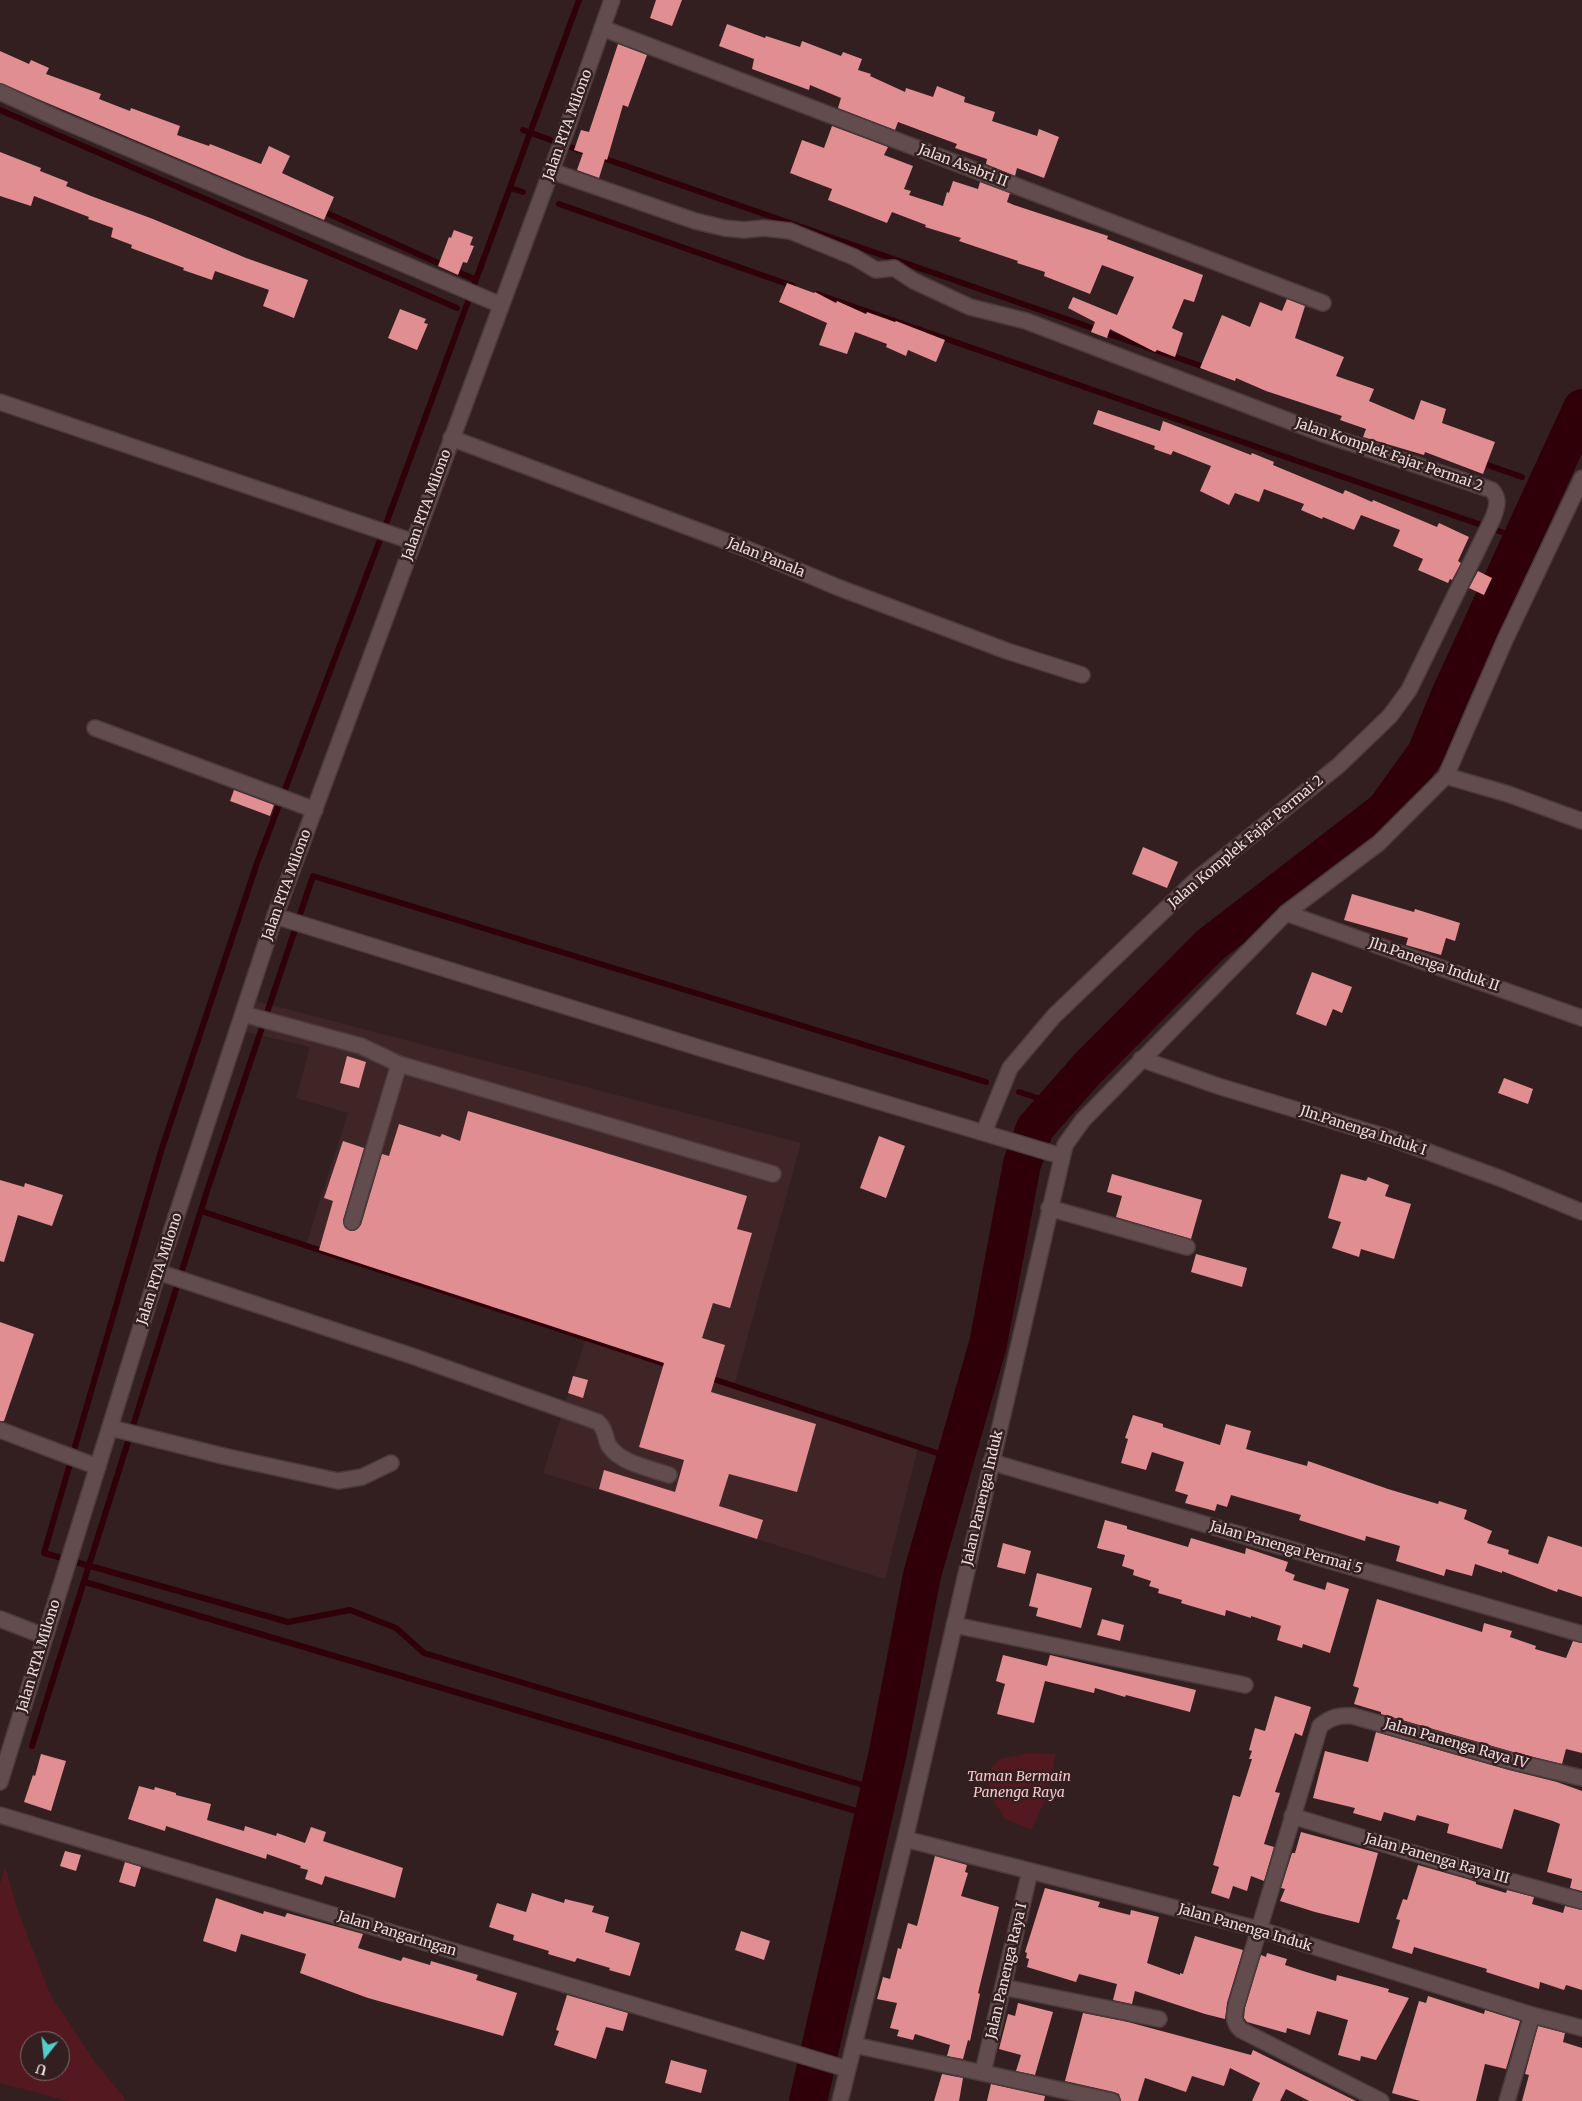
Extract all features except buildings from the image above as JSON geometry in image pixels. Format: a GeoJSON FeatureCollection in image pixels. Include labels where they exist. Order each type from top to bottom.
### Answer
{"type":"FeatureCollection","features":[{"type":"Feature","properties":{"kind":"street","name":"Jalan RTA Milono"},"geometry":{"type":"LineString","coordinates":[[1,1776],[110,1428],[165,1274],[250,1016],[275,916],[551,171],[612,0]]}},
{"type":"Feature","properties":{"kind":"street","name":"Jalan Asabri II"},"geometry":{"type":"LineString","coordinates":[[602,28],[1323,303]]}},
{"type":"Feature","properties":{"kind":"street"},"geometry":{"type":"LineString","coordinates":[[0,92],[59,119],[501,305]]}},
{"type":"Feature","properties":{"kind":"street","name":"Jalan Komplek Fajar Permai 2"},"geometry":{"type":"LineString","coordinates":[[551,171],[695,221],[738,229],[764,228],[790,231],[854,257],[876,270],[894,268],[914,281],[970,306],[1026,321],[1326,435],[1492,490],[1497,496],[1498,501],[1493,518],[1409,690],[1390,716],[1338,766],[1196,880],[1054,1016],[1010,1068],[984,1132]]}},
{"type":"Feature","properties":{"kind":"street"},"geometry":{"type":"LineString","coordinates":[[0,402],[414,542]]}},
{"type":"Feature","properties":{"kind":"street","name":"Jalan Panala"},"geometry":{"type":"LineString","coordinates":[[451,438],[747,549],[837,587],[1007,651],[1082,675]]}},
{"type":"Feature","properties":{"kind":"street"},"geometry":{"type":"LineString","coordinates":[[1580,487],[1506,640],[1446,776],[1508,794],[1582,821]]}},
{"type":"Feature","properties":{"kind":"street"},"geometry":{"type":"LineString","coordinates":[[95,728],[314,810]]}},
{"type":"Feature","properties":{"kind":"street","name":"Jalan Panenga Induk"},"geometry":{"type":"LineString","coordinates":[[840,2101],[905,1839],[1049,1208],[1054,1154],[1065,1145],[1082,1120],[1286,913],[1379,843],[1446,776]]}},
{"type":"Feature","properties":{"kind":"street","name":"Jln.Panenga Induk II"},"geometry":{"type":"LineString","coordinates":[[1286,913],[1582,1018]]}},
{"type":"Feature","properties":{"kind":"street"},"geometry":{"type":"LineString","coordinates":[[275,916],[700,1048],[1054,1154]]}},
{"type":"Feature","properties":{"kind":"street"},"geometry":{"type":"LineString","coordinates":[[250,1016],[361,1046],[399,1064],[773,1174]]}},
{"type":"Feature","properties":{"kind":"street","name":"Jln.Panenga Induk I"},"geometry":{"type":"LineString","coordinates":[[1141,1059],[1218,1086],[1393,1139],[1502,1179],[1582,1212]]}},
{"type":"Feature","properties":{"kind":"street"},"geometry":{"type":"LineString","coordinates":[[352,1222],[399,1064]]}},
{"type":"Feature","properties":{"kind":"street"},"geometry":{"type":"LineString","coordinates":[[1049,1208],[1187,1247]]}},
{"type":"Feature","properties":{"kind":"street"},"geometry":{"type":"LineString","coordinates":[[165,1274],[187,1283],[412,1356],[598,1422],[605,1429],[608,1446],[623,1459],[669,1475]]}},
{"type":"Feature","properties":{"kind":"street"},"geometry":{"type":"LineString","coordinates":[[110,1428],[223,1456],[338,1481],[362,1477],[391,1463]]}},
{"type":"Feature","properties":{"kind":"street"},"geometry":{"type":"LineString","coordinates":[[0,1430],[98,1467]]}},
{"type":"Feature","properties":{"kind":"street","name":"Jalan Panenga Permai 5"},"geometry":{"type":"LineString","coordinates":[[991,1462],[1582,1634]]}},
{"type":"Feature","properties":{"kind":"street"},"geometry":{"type":"LineString","coordinates":[[0,1619],[44,1636]]}},
{"type":"Feature","properties":{"kind":"street"},"geometry":{"type":"LineString","coordinates":[[954,1625],[1245,1685]]}},
{"type":"Feature","properties":{"kind":"street","name":"Jalan Panenga Raya IV"},"geometry":{"type":"LineString","coordinates":[[1292,1816],[1320,1726],[1330,1718],[1341,1715],[1361,1717],[1511,1761],[1582,1778]]}},
{"type":"Feature","properties":{"kind":"street","name":"Jalan Pangaringan"},"geometry":{"type":"LineString","coordinates":[[0,1815],[847,2069]]}},
{"type":"Feature","properties":{"kind":"street"},"geometry":{"type":"LineString","coordinates":[[1292,1816],[1234,2013],[1236,2026],[1240,2030],[1381,2101]]}},
{"type":"Feature","properties":{"kind":"street","name":"Jalan Panenga Raya III"},"geometry":{"type":"LineString","coordinates":[[1292,1816],[1456,1866],[1582,1901]]}},
{"type":"Feature","properties":{"kind":"street","name":"Jalan Panenga Induk"},"geometry":{"type":"LineString","coordinates":[[905,1839],[1258,1929],[1532,2015],[1582,2028]]}},
{"type":"Feature","properties":{"kind":"street","name":"Jalan Panenga Raya I"},"geometry":{"type":"LineString","coordinates":[[983,2072],[1030,1871]]}},
{"type":"Feature","properties":{"kind":"street"},"geometry":{"type":"LineString","coordinates":[[1003,1988],[1159,2018]]}},
{"type":"Feature","properties":{"kind":"street"},"geometry":{"type":"LineString","coordinates":[[1507,2101],[1532,2015]]}},
{"type":"Feature","properties":{"kind":"street"},"geometry":{"type":"LineString","coordinates":[[854,2045],[1112,2101]]}},
{"type":"Feature","properties":{"kind":"shaded area"},"geometry":{"type":"Polygon","coordinates":[[[248,999],[801,1143],[734,1386],[918,1447],[885,1579],[543,1473],[586,1338],[306,1245],[348,1113],[296,1098],[310,1047],[238,1030],[248,999]]]}},
{"type":"Feature","properties":{"kind":"green space","name":"Taman Bermain Panenga Raya"},"geometry":{"type":"Polygon","coordinates":[[[1028,1753],[1056,1754],[1047,1797],[1031,1830],[1005,1819],[993,1800],[986,1777],[998,1760],[1028,1753]]]}},
{"type":"Feature","properties":{"kind":"green space"},"geometry":{"type":"Polygon","coordinates":[[[5,1867],[18,1911],[50,1994],[95,2062],[127,2101],[68,2101],[0,2083],[0,1884],[5,1867]]]}},
{"type":"Feature","properties":{"kind":"waterway"},"geometry":{"type":"LineString","coordinates":[[579,0],[383,532],[257,863],[162,1148],[44,1553],[288,1622],[350,1610],[396,1628],[424,1653],[879,1790]]}},
{"type":"Feature","properties":{"kind":"waterway"},"geometry":{"type":"LineString","coordinates":[[0,110],[457,308]]}},
{"type":"Feature","properties":{"kind":"waterway"},"geometry":{"type":"LineString","coordinates":[[523,130],[581,151]]}},
{"type":"Feature","properties":{"kind":"waterway"},"geometry":{"type":"LineString","coordinates":[[600,157],[1207,368]]}},
{"type":"Feature","properties":{"kind":"waterway"},"geometry":{"type":"LineString","coordinates":[[510,188],[523,192]]}},
{"type":"Feature","properties":{"kind":"waterway"},"geometry":{"type":"LineString","coordinates":[[559,204],[793,286]]}},
{"type":"Feature","properties":{"kind":"waterway"},"geometry":{"type":"LineString","coordinates":[[320,210],[476,280]]}},
{"type":"Feature","properties":{"kind":"waterway"},"geometry":{"type":"LineString","coordinates":[[817,294],[1510,535]]}},
{"type":"Feature","properties":{"kind":"waterway"},"geometry":{"type":"LineString","coordinates":[[808,2101],[888,1752],[922,1575],[988,1344],[1022,1164],[1035,1128],[1087,1069],[1210,945],[1385,810],[1426,753],[1450,695],[1582,408]]}},
{"type":"Feature","properties":{"kind":"waterway"},"geometry":{"type":"LineString","coordinates":[[1479,462],[1522,477]]}},
{"type":"Feature","properties":{"kind":"waterway"},"geometry":{"type":"LineString","coordinates":[[32,1746],[208,1188],[313,876],[986,1082]]}},
{"type":"Feature","properties":{"kind":"waterway"},"geometry":{"type":"LineString","coordinates":[[1019,1092],[1056,1104]]}},
{"type":"Feature","properties":{"kind":"waterway"},"geometry":{"type":"LineString","coordinates":[[817,2101],[868,1880],[905,1693],[946,1533],[993,1364],[1022,1164]]}},
{"type":"Feature","properties":{"kind":"waterway"},"geometry":{"type":"LineString","coordinates":[[201,1211],[671,1366]]}},
{"type":"Feature","properties":{"kind":"waterway"},"geometry":{"type":"LineString","coordinates":[[707,1377],[955,1459]]}},
{"type":"Feature","properties":{"kind":"waterway"},"geometry":{"type":"LineString","coordinates":[[85,1582],[873,1816]]}}]}
